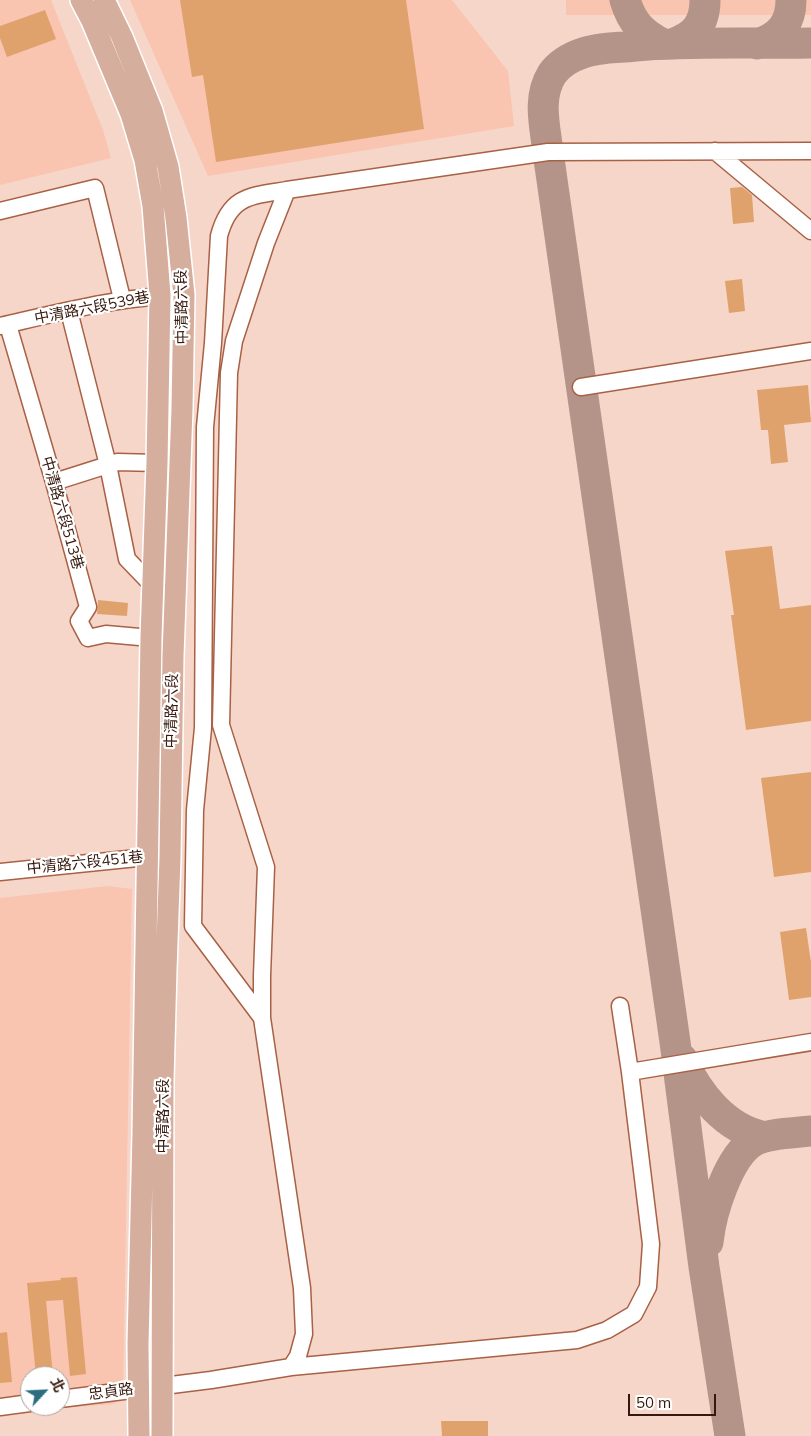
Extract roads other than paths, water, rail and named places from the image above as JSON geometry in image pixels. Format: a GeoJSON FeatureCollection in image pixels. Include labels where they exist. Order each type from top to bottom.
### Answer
{"type":"FeatureCollection","features":[{"type":"Feature","properties":{"kind":"main road","name":"中清路六段"},"geometry":{"type":"LineString","coordinates":[[81,0],[131,114],[145,160],[153,206],[160,295],[151,638],[138,1436]]}},
{"type":"Feature","properties":{"kind":"main road","name":"中清路六段"},"geometry":{"type":"LineString","coordinates":[[104,0],[122,37],[152,111],[168,166],[176,218],[184,295],[173,656],[164,1071],[162,1436]]}},
{"type":"Feature","properties":{"kind":"street"},"geometry":{"type":"LineString","coordinates":[[715,151],[811,231]]}},
{"type":"Feature","properties":{"kind":"street"},"geometry":{"type":"LineString","coordinates":[[262,1018],[193,926],[195,810],[203,728],[205,427],[220,236],[223,221],[230,210],[241,201],[255,195],[548,152],[811,151]]}},
{"type":"Feature","properties":{"kind":"street"},"geometry":{"type":"LineString","coordinates":[[0,212],[95,188],[122,299]]}},
{"type":"Feature","properties":{"kind":"street"},"geometry":{"type":"LineString","coordinates":[[288,190],[266,243],[234,341],[229,373],[221,725],[266,867],[262,1018],[302,1288],[304,1334],[298,1356],[291,1367]]}},
{"type":"Feature","properties":{"kind":"street","name":"中清路六段539巷"},"geometry":{"type":"LineString","coordinates":[[4,325],[122,299],[160,295],[184,295]]}},
{"type":"Feature","properties":{"kind":"street"},"geometry":{"type":"LineString","coordinates":[[69,311],[108,465],[127,558],[153,586]]}},
{"type":"Feature","properties":{"kind":"street","name":"中清路六段513巷"},"geometry":{"type":"LineString","coordinates":[[4,325],[54,482],[88,607],[80,621],[88,638],[106,634],[151,638]]}},
{"type":"Feature","properties":{"kind":"street"},"geometry":{"type":"LineString","coordinates":[[581,387],[811,352]]}},
{"type":"Feature","properties":{"kind":"street"},"geometry":{"type":"LineString","coordinates":[[54,482],[117,462],[157,463]]}},
{"type":"Feature","properties":{"kind":"street","name":"中清路六段451巷"},"geometry":{"type":"LineString","coordinates":[[0,872],[147,857],[170,858]]}},
{"type":"Feature","properties":{"kind":"street","name":"忠貞路"},"geometry":{"type":"LineString","coordinates":[[70,1398],[291,1367],[577,1340],[607,1330],[634,1314],[648,1287],[651,1244],[620,1006]]}},
{"type":"Feature","properties":{"kind":"street"},"geometry":{"type":"LineString","coordinates":[[630,1072],[811,1042]]}},
{"type":"Feature","properties":{"kind":"street"},"geometry":{"type":"LineString","coordinates":[[0,1407],[20,1404]]}}]}
